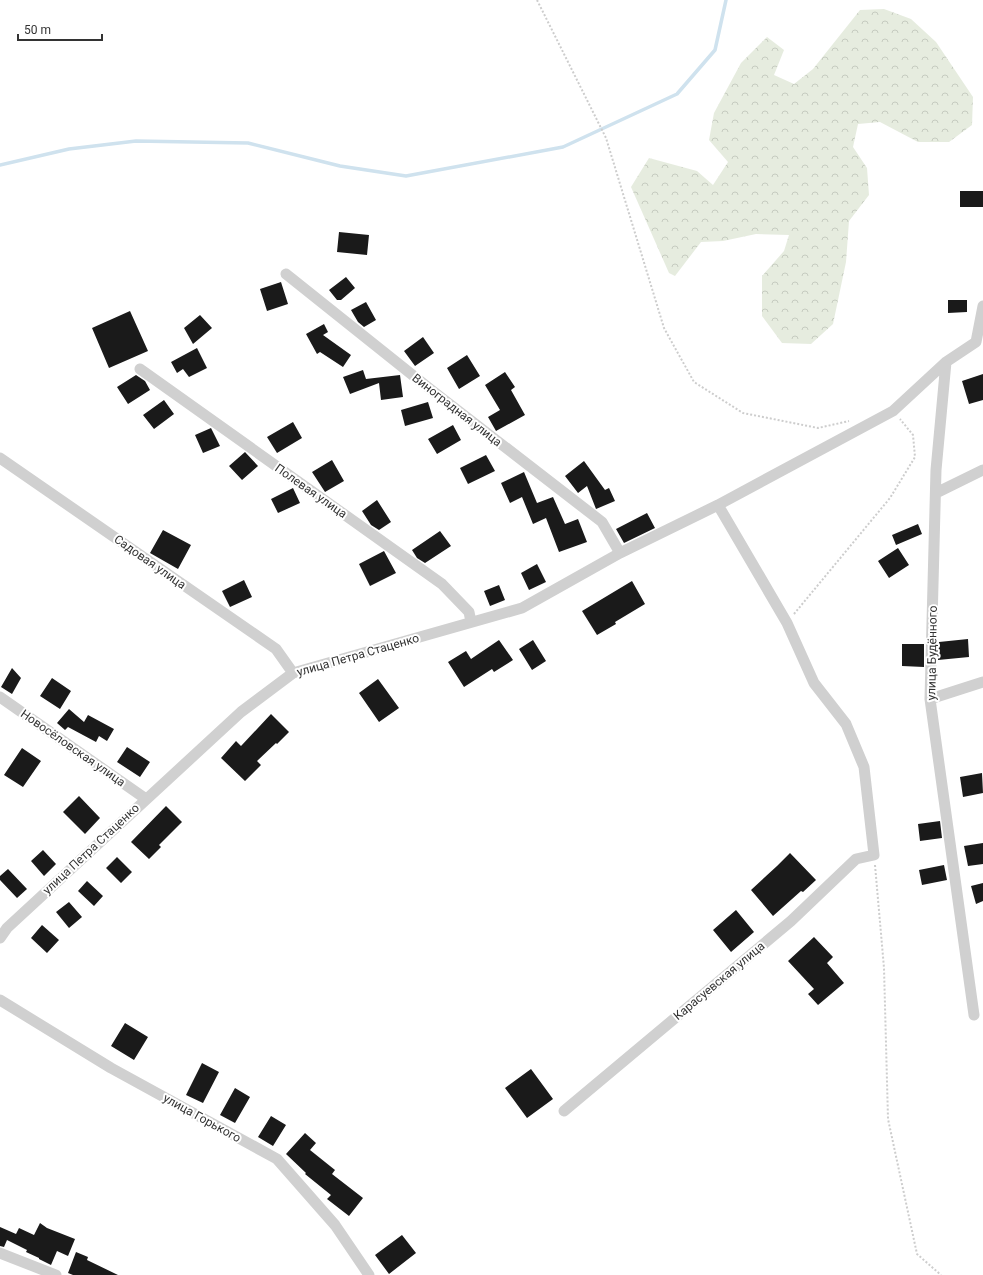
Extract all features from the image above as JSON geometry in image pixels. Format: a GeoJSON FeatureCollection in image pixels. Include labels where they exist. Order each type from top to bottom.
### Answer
{"type":"FeatureCollection","features":[{"type":"Feature","properties":{"kind":"street","name":"Виноградная улица"},"geometry":{"type":"LineString","coordinates":[[286,274],[430,389],[602,522],[620,553]]}},
{"type":"Feature","properties":{"kind":"street"},"geometry":{"type":"LineString","coordinates":[[946,362],[976,342],[983,306]]}},
{"type":"Feature","properties":{"kind":"street","name":"улица Петра Стаценко"},"geometry":{"type":"LineString","coordinates":[[0,938],[7,928],[241,712],[293,673],[522,608],[620,553],[718,505],[893,411],[946,362]]}},
{"type":"Feature","properties":{"kind":"street","name":"улица Будённого"},"geometry":{"type":"LineString","coordinates":[[946,362],[936,470],[930,699],[974,1014]]}},
{"type":"Feature","properties":{"kind":"street","name":"Полевая улица"},"geometry":{"type":"LineString","coordinates":[[140,369],[442,584],[469,612],[471,622]]}},
{"type":"Feature","properties":{"kind":"street","name":"Садовая улица"},"geometry":{"type":"LineString","coordinates":[[0,458],[276,649],[293,673]]}},
{"type":"Feature","properties":{"kind":"street"},"geometry":{"type":"LineString","coordinates":[[936,493],[983,470]]}},
{"type":"Feature","properties":{"kind":"street"},"geometry":{"type":"LineString","coordinates":[[718,505],[786,623],[814,683],[846,724],[864,767],[874,855]]}},
{"type":"Feature","properties":{"kind":"street"},"geometry":{"type":"LineString","coordinates":[[930,699],[983,682]]}},
{"type":"Feature","properties":{"kind":"street","name":"Новосёловская улица"},"geometry":{"type":"LineString","coordinates":[[0,697],[146,799]]}},
{"type":"Feature","properties":{"kind":"street","name":"Карасуевская улица"},"geometry":{"type":"LineString","coordinates":[[564,1111],[791,921],[856,859],[874,855]]}},
{"type":"Feature","properties":{"kind":"street","name":"улица Горького"},"geometry":{"type":"LineString","coordinates":[[0,1000],[111,1068],[277,1159],[335,1225],[369,1275]]}},
{"type":"Feature","properties":{"kind":"street"},"geometry":{"type":"LineString","coordinates":[[0,1253],[56,1275]]}},
{"type":"Feature","properties":{"kind":"path"},"geometry":{"type":"LineString","coordinates":[[537,0],[606,138],[664,328],[694,382],[743,413],[818,428],[856,420]]}},
{"type":"Feature","properties":{"kind":"path"},"geometry":{"type":"LineString","coordinates":[[786,623],[890,498],[915,457],[913,435],[893,411]]}},
{"type":"Feature","properties":{"kind":"path"},"geometry":{"type":"LineString","coordinates":[[874,855],[884,968],[888,1119],[917,1254],[941,1275]]}},
{"type":"Feature","properties":{"kind":"green space"},"geometry":{"type":"Polygon","coordinates":[[[884,9],[911,19],[936,42],[973,97],[972,125],[949,142],[918,142],[880,122],[858,124],[853,147],[867,168],[869,195],[849,221],[846,262],[833,324],[811,344],[782,343],[762,316],[762,276],[784,251],[789,235],[756,234],[723,241],[701,242],[675,276],[669,273],[631,187],[649,158],[697,171],[713,185],[728,162],[709,140],[714,113],[741,63],[767,37],[784,50],[774,75],[794,84],[813,69],[860,10],[884,9]]]}},
{"type":"Feature","properties":{"kind":"building"},"geometry":{"type":"Polygon","coordinates":[[[960,191],[983,191],[983,207],[960,207],[960,191]]]}},
{"type":"Feature","properties":{"kind":"building"},"geometry":{"type":"Polygon","coordinates":[[[339,232],[369,235],[367,255],[337,252],[339,232]]]}},
{"type":"Feature","properties":{"kind":"building"},"geometry":{"type":"Polygon","coordinates":[[[346,277],[355,288],[341,300],[337,300],[329,290],[346,277]]]}},
{"type":"Feature","properties":{"kind":"building"},"geometry":{"type":"Polygon","coordinates":[[[281,282],[288,304],[267,311],[260,289],[281,282]]]}},
{"type":"Feature","properties":{"kind":"building"},"geometry":{"type":"Polygon","coordinates":[[[948,300],[967,300],[967,312],[948,313],[948,300]]]}},
{"type":"Feature","properties":{"kind":"building"},"geometry":{"type":"Polygon","coordinates":[[[366,302],[376,320],[364,327],[358,322],[351,310],[366,302]]]}},
{"type":"Feature","properties":{"kind":"building"},"geometry":{"type":"Polygon","coordinates":[[[130,311],[148,351],[109,368],[92,328],[130,311]]]}},
{"type":"Feature","properties":{"kind":"building"},"geometry":{"type":"Polygon","coordinates":[[[200,315],[212,328],[193,344],[184,328],[200,315]]]}},
{"type":"Feature","properties":{"kind":"building"},"geometry":{"type":"Polygon","coordinates":[[[324,324],[328,332],[323,335],[351,355],[343,367],[320,352],[317,354],[306,334],[324,324]]]}},
{"type":"Feature","properties":{"kind":"building"},"geometry":{"type":"Polygon","coordinates":[[[423,337],[434,353],[415,366],[404,351],[423,337]]]}},
{"type":"Feature","properties":{"kind":"building"},"geometry":{"type":"Polygon","coordinates":[[[197,348],[207,368],[189,377],[183,369],[177,373],[171,362],[197,348]]]}},
{"type":"Feature","properties":{"kind":"building"},"geometry":{"type":"Polygon","coordinates":[[[467,355],[480,376],[459,389],[447,368],[467,355]]]}},
{"type":"Feature","properties":{"kind":"building"},"geometry":{"type":"Polygon","coordinates":[[[363,370],[366,379],[400,375],[403,397],[381,400],[379,383],[350,394],[343,377],[363,370]]]}},
{"type":"Feature","properties":{"kind":"building"},"geometry":{"type":"Polygon","coordinates":[[[505,372],[515,387],[511,390],[525,415],[496,431],[488,417],[500,410],[485,385],[505,372]]]}},
{"type":"Feature","properties":{"kind":"building"},"geometry":{"type":"Polygon","coordinates":[[[983,374],[983,400],[969,404],[962,381],[983,374]]]}},
{"type":"Feature","properties":{"kind":"building"},"geometry":{"type":"Polygon","coordinates":[[[136,375],[145,381],[150,390],[128,404],[117,387],[136,375]]]}},
{"type":"Feature","properties":{"kind":"building"},"geometry":{"type":"Polygon","coordinates":[[[164,400],[174,414],[154,429],[143,415],[164,400]]]}},
{"type":"Feature","properties":{"kind":"building"},"geometry":{"type":"Polygon","coordinates":[[[428,402],[433,418],[405,426],[401,410],[428,402]]]}},
{"type":"Feature","properties":{"kind":"building"},"geometry":{"type":"Polygon","coordinates":[[[293,422],[302,438],[277,453],[267,437],[293,422]]]}},
{"type":"Feature","properties":{"kind":"building"},"geometry":{"type":"Polygon","coordinates":[[[453,425],[461,440],[437,454],[428,439],[453,425]]]}},
{"type":"Feature","properties":{"kind":"building"},"geometry":{"type":"Polygon","coordinates":[[[211,428],[220,446],[203,453],[195,435],[211,428]]]}},
{"type":"Feature","properties":{"kind":"building"},"geometry":{"type":"Polygon","coordinates":[[[245,452],[258,466],[242,480],[229,466],[245,452]]]}},
{"type":"Feature","properties":{"kind":"building"},"geometry":{"type":"Polygon","coordinates":[[[486,455],[495,471],[468,484],[460,468],[486,455]]]}},
{"type":"Feature","properties":{"kind":"building"},"geometry":{"type":"Polygon","coordinates":[[[332,460],[344,481],[325,492],[312,472],[332,460]]]}},
{"type":"Feature","properties":{"kind":"building"},"geometry":{"type":"Polygon","coordinates":[[[584,461],[605,490],[609,488],[615,501],[596,509],[587,486],[578,493],[565,476],[584,461]]]}},
{"type":"Feature","properties":{"kind":"building"},"geometry":{"type":"Polygon","coordinates":[[[524,472],[537,503],[553,497],[565,524],[578,519],[587,542],[559,552],[546,518],[533,524],[522,497],[510,503],[501,483],[524,472]]]}},
{"type":"Feature","properties":{"kind":"building"},"geometry":{"type":"Polygon","coordinates":[[[293,488],[300,503],[278,513],[271,499],[293,488]]]}},
{"type":"Feature","properties":{"kind":"building"},"geometry":{"type":"Polygon","coordinates":[[[377,500],[391,522],[379,530],[371,525],[362,511],[377,500]]]}},
{"type":"Feature","properties":{"kind":"building"},"geometry":{"type":"Polygon","coordinates":[[[647,513],[655,528],[624,543],[616,529],[647,513]]]}},
{"type":"Feature","properties":{"kind":"building"},"geometry":{"type":"Polygon","coordinates":[[[918,524],[922,534],[896,545],[892,535],[918,524]]]}},
{"type":"Feature","properties":{"kind":"building"},"geometry":{"type":"Polygon","coordinates":[[[163,530],[191,545],[178,569],[150,553],[163,530]]]}},
{"type":"Feature","properties":{"kind":"building"},"geometry":{"type":"Polygon","coordinates":[[[440,531],[451,546],[425,563],[417,558],[412,550],[440,531]]]}},
{"type":"Feature","properties":{"kind":"building"},"geometry":{"type":"Polygon","coordinates":[[[898,548],[909,565],[889,578],[878,561],[898,548]]]}},
{"type":"Feature","properties":{"kind":"building"},"geometry":{"type":"Polygon","coordinates":[[[384,551],[396,573],[370,586],[359,564],[384,551]]]}},
{"type":"Feature","properties":{"kind":"building"},"geometry":{"type":"Polygon","coordinates":[[[537,564],[546,582],[529,590],[521,573],[537,564]]]}},
{"type":"Feature","properties":{"kind":"building"},"geometry":{"type":"Polygon","coordinates":[[[244,580],[252,597],[230,607],[222,591],[244,580]]]}},
{"type":"Feature","properties":{"kind":"building"},"geometry":{"type":"Polygon","coordinates":[[[632,581],[645,604],[597,635],[582,611],[632,581]]]}},
{"type":"Feature","properties":{"kind":"building"},"geometry":{"type":"Polygon","coordinates":[[[499,585],[505,600],[490,606],[484,591],[499,585]]]}},
{"type":"Feature","properties":{"kind":"building"},"geometry":{"type":"Polygon","coordinates":[[[968,639],[969,657],[938,660],[939,642],[968,639]]]}},
{"type":"Feature","properties":{"kind":"building"},"geometry":{"type":"Polygon","coordinates":[[[499,640],[513,660],[494,672],[492,669],[464,687],[448,662],[466,651],[471,659],[499,640]]]}},
{"type":"Feature","properties":{"kind":"building"},"geometry":{"type":"Polygon","coordinates":[[[533,640],[546,661],[532,670],[519,649],[533,640]]]}},
{"type":"Feature","properties":{"kind":"building"},"geometry":{"type":"Polygon","coordinates":[[[902,644],[924,644],[924,667],[902,666],[902,644]]]}},
{"type":"Feature","properties":{"kind":"building"},"geometry":{"type":"Polygon","coordinates":[[[12,668],[21,678],[12,694],[1,687],[12,668]]]}},
{"type":"Feature","properties":{"kind":"building"},"geometry":{"type":"Polygon","coordinates":[[[52,678],[71,691],[60,709],[40,696],[52,678]]]}},
{"type":"Feature","properties":{"kind":"building"},"geometry":{"type":"Polygon","coordinates":[[[378,679],[399,708],[379,722],[359,693],[378,679]]]}},
{"type":"Feature","properties":{"kind":"building"},"geometry":{"type":"Polygon","coordinates":[[[69,709],[84,722],[88,715],[114,729],[107,741],[99,736],[96,742],[68,727],[65,730],[57,723],[69,709]]]}},
{"type":"Feature","properties":{"kind":"building"},"geometry":{"type":"Polygon","coordinates":[[[271,714],[289,732],[257,761],[261,765],[245,781],[221,758],[236,741],[241,746],[271,714]]]}},
{"type":"Feature","properties":{"kind":"building"},"geometry":{"type":"Polygon","coordinates":[[[127,747],[150,762],[140,777],[117,762],[127,747]]]}},
{"type":"Feature","properties":{"kind":"building"},"geometry":{"type":"Polygon","coordinates":[[[22,748],[41,761],[23,787],[4,775],[22,748]]]}},
{"type":"Feature","properties":{"kind":"building"},"geometry":{"type":"Polygon","coordinates":[[[982,773],[983,793],[963,797],[960,777],[982,773]]]}},
{"type":"Feature","properties":{"kind":"building"},"geometry":{"type":"Polygon","coordinates":[[[79,796],[100,818],[85,834],[63,812],[79,796]]]}},
{"type":"Feature","properties":{"kind":"building"},"geometry":{"type":"Polygon","coordinates":[[[166,806],[182,822],[159,845],[161,847],[149,859],[131,842],[166,806]]]}},
{"type":"Feature","properties":{"kind":"building"},"geometry":{"type":"Polygon","coordinates":[[[940,821],[942,838],[920,841],[918,824],[940,821]]]}},
{"type":"Feature","properties":{"kind":"building"},"geometry":{"type":"Polygon","coordinates":[[[983,843],[983,864],[968,866],[964,846],[983,843]]]}},
{"type":"Feature","properties":{"kind":"building"},"geometry":{"type":"Polygon","coordinates":[[[43,850],[56,864],[44,876],[31,861],[43,850]]]}},
{"type":"Feature","properties":{"kind":"building"},"geometry":{"type":"Polygon","coordinates":[[[790,853],[816,880],[773,916],[751,890],[790,853]]]}},
{"type":"Feature","properties":{"kind":"building"},"geometry":{"type":"Polygon","coordinates":[[[117,857],[132,872],[121,883],[106,868],[117,857]]]}},
{"type":"Feature","properties":{"kind":"building"},"geometry":{"type":"Polygon","coordinates":[[[944,865],[947,880],[922,885],[919,870],[944,865]]]}},
{"type":"Feature","properties":{"kind":"building"},"geometry":{"type":"Polygon","coordinates":[[[8,869],[27,889],[17,898],[0,880],[0,876],[8,869]]]}},
{"type":"Feature","properties":{"kind":"building"},"geometry":{"type":"Polygon","coordinates":[[[87,881],[103,896],[94,906],[78,891],[87,881]]]}},
{"type":"Feature","properties":{"kind":"building"},"geometry":{"type":"Polygon","coordinates":[[[983,883],[983,901],[976,904],[971,886],[983,883]]]}},
{"type":"Feature","properties":{"kind":"building"},"geometry":{"type":"Polygon","coordinates":[[[69,902],[82,917],[69,928],[56,912],[69,902]]]}},
{"type":"Feature","properties":{"kind":"building"},"geometry":{"type":"Polygon","coordinates":[[[736,910],[754,932],[731,952],[713,930],[736,910]]]}},
{"type":"Feature","properties":{"kind":"building"},"geometry":{"type":"Polygon","coordinates":[[[42,925],[59,940],[47,953],[31,938],[42,925]]]}},
{"type":"Feature","properties":{"kind":"building"},"geometry":{"type":"Polygon","coordinates":[[[814,937],[833,957],[827,963],[844,983],[818,1005],[808,994],[814,989],[788,961],[814,937]]]}},
{"type":"Feature","properties":{"kind":"building"},"geometry":{"type":"Polygon","coordinates":[[[125,1023],[148,1037],[134,1060],[111,1046],[125,1023]]]}},
{"type":"Feature","properties":{"kind":"building"},"geometry":{"type":"Polygon","coordinates":[[[202,1063],[219,1072],[203,1103],[186,1095],[202,1063]]]}},
{"type":"Feature","properties":{"kind":"building"},"geometry":{"type":"Polygon","coordinates":[[[531,1069],[553,1099],[527,1118],[505,1088],[531,1069]]]}},
{"type":"Feature","properties":{"kind":"building"},"geometry":{"type":"Polygon","coordinates":[[[235,1088],[250,1097],[235,1123],[220,1115],[235,1088]]]}},
{"type":"Feature","properties":{"kind":"building"},"geometry":{"type":"Polygon","coordinates":[[[271,1116],[286,1125],[273,1146],[258,1137],[271,1116]]]}},
{"type":"Feature","properties":{"kind":"building"},"geometry":{"type":"Polygon","coordinates":[[[305,1133],[316,1143],[310,1150],[335,1170],[332,1174],[363,1198],[349,1216],[327,1199],[331,1195],[305,1174],[306,1173],[286,1154],[305,1133]]]}},
{"type":"Feature","properties":{"kind":"building"},"geometry":{"type":"Polygon","coordinates":[[[40,1223],[47,1228],[75,1239],[68,1256],[57,1251],[51,1265],[7,1240],[4,1247],[0,1246],[0,1227],[16,1234],[19,1228],[34,1235],[40,1223]]]}},
{"type":"Feature","properties":{"kind":"building"},"geometry":{"type":"Polygon","coordinates":[[[402,1235],[416,1253],[389,1274],[375,1255],[402,1235]]]}},
{"type":"Feature","properties":{"kind":"building"},"geometry":{"type":"Polygon","coordinates":[[[76,1252],[88,1257],[87,1260],[118,1275],[73,1275],[68,1273],[76,1252]]]}},
{"type":"Feature","properties":{"kind":"waterway"},"geometry":{"type":"LineString","coordinates":[[0,165],[69,149],[136,141],[248,143],[340,166],[406,176],[563,147],[677,94],[715,50],[726,0]]}}]}
